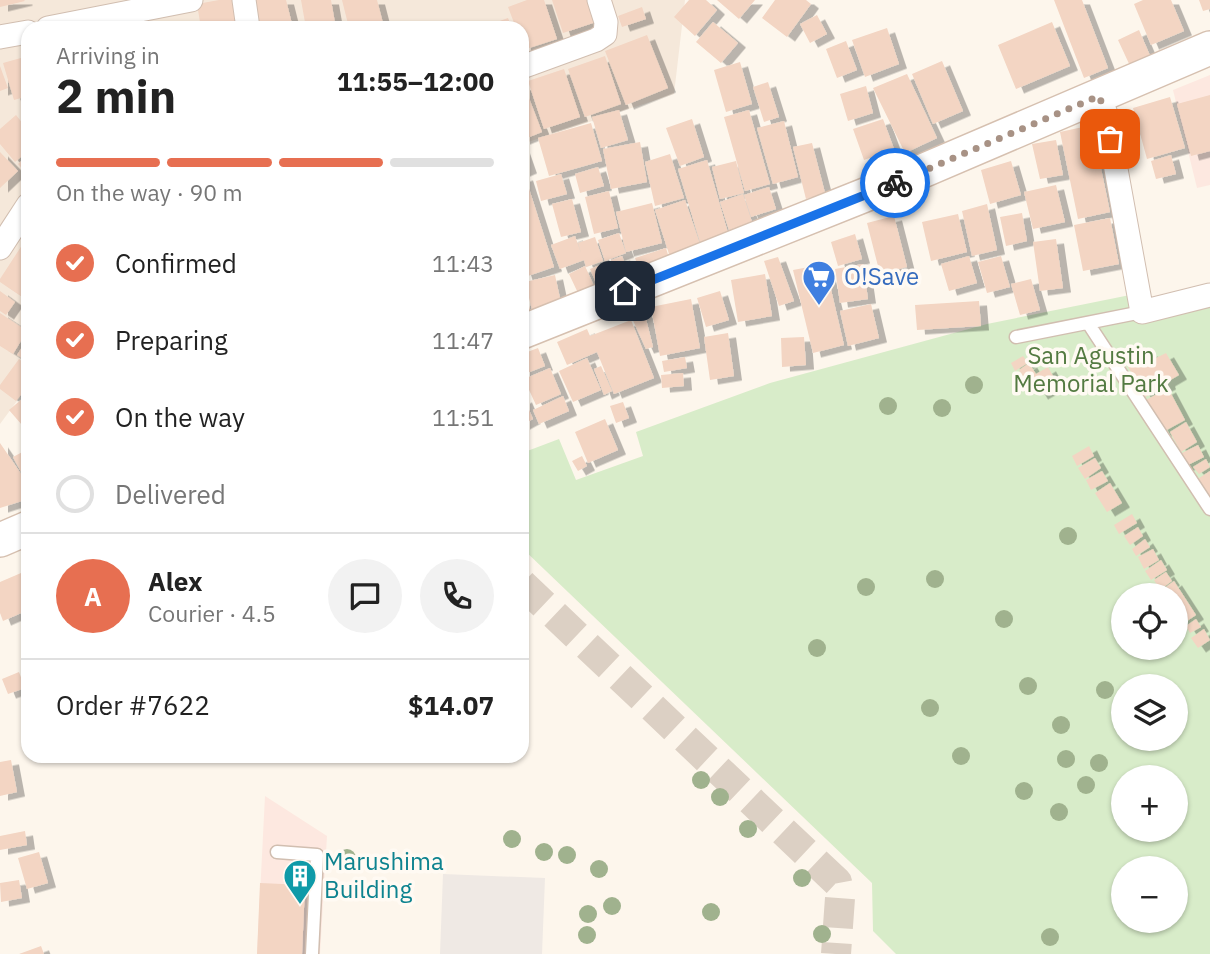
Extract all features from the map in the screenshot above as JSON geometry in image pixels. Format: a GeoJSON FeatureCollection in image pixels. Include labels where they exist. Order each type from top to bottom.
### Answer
{"type":"FeatureCollection","features":[{"type":"Feature","properties":{"kind":"main road"},"geometry":{"type":"LineString","coordinates":[[529,329],[885,187],[1210,48]]}},
{"type":"Feature","properties":{"kind":"main road"},"geometry":{"type":"LineString","coordinates":[[0,540],[21,531]]}},
{"type":"Feature","properties":{"kind":"street"},"geometry":{"type":"LineString","coordinates":[[84,21],[191,0]]}},
{"type":"Feature","properties":{"kind":"street"},"geometry":{"type":"LineString","coordinates":[[244,0],[247,21]]}},
{"type":"Feature","properties":{"kind":"street"},"geometry":{"type":"LineString","coordinates":[[529,64],[596,40],[605,34],[606,22],[599,0]]}},
{"type":"Feature","properties":{"kind":"street"},"geometry":{"type":"LineString","coordinates":[[0,37],[21,33]]}},
{"type":"Feature","properties":{"kind":"street"},"geometry":{"type":"LineString","coordinates":[[1099,96],[1106,114],[1147,310],[1210,295]]}},
{"type":"Feature","properties":{"kind":"street"},"geometry":{"type":"LineString","coordinates":[[0,248],[21,216]]}},
{"type":"Feature","properties":{"kind":"lane"},"geometry":{"type":"LineString","coordinates":[[1016,337],[1147,310]]}},
{"type":"Feature","properties":{"kind":"lane"},"geometry":{"type":"LineString","coordinates":[[1088,323],[1210,509]]}},
{"type":"Feature","properties":{"kind":"lane"},"geometry":{"type":"LineString","coordinates":[[277,852],[317,855],[312,954]]}},
{"type":"Feature","properties":{"kind":"shaded area"},"geometry":{"type":"Polygon","coordinates":[[[0,0],[685,0],[674,94],[529,142],[529,21],[21,21],[21,396],[0,424],[0,0]]]}},
{"type":"Feature","properties":{"kind":"shaded area"},"geometry":{"type":"Polygon","coordinates":[[[1210,75],[1210,185],[1197,188],[1173,90],[1210,75]]]}},
{"type":"Feature","properties":{"kind":"shaded area"},"geometry":{"type":"Polygon","coordinates":[[[265,796],[327,836],[320,954],[257,954],[265,796]]]}},
{"type":"Feature","properties":{"kind":"shaded area"},"geometry":{"type":"Polygon","coordinates":[[[443,874],[545,878],[542,954],[440,954],[443,874]]]}},
{"type":"Feature","properties":{"kind":"green space","name":"San Agustin Memorial Park"},"geometry":{"type":"Polygon","coordinates":[[[1130,295],[1154,320],[1210,307],[1210,954],[896,954],[873,931],[872,883],[529,555],[529,450],[559,439],[576,480],[643,456],[636,432],[770,383],[987,324],[1130,295]]]}},
{"type":"Feature","properties":{"kind":"building"},"geometry":{"type":"Polygon","coordinates":[[[0,0],[24,0],[25,1],[0,7],[0,0]]]}},
{"type":"Feature","properties":{"kind":"building"},"geometry":{"type":"Polygon","coordinates":[[[240,0],[244,21],[200,21],[197,4],[240,0]]]}},
{"type":"Feature","properties":{"kind":"building"},"geometry":{"type":"Polygon","coordinates":[[[252,0],[286,0],[291,21],[257,21],[252,0]]]}},
{"type":"Feature","properties":{"kind":"building"},"geometry":{"type":"Polygon","coordinates":[[[301,0],[331,0],[335,21],[305,21],[301,0]]]}},
{"type":"Feature","properties":{"kind":"building"},"geometry":{"type":"Polygon","coordinates":[[[342,0],[377,0],[382,21],[347,21],[342,0]]]}},
{"type":"Feature","properties":{"kind":"building"},"geometry":{"type":"Polygon","coordinates":[[[527,0],[544,0],[557,39],[529,48],[529,21],[513,21],[508,7],[527,0]]]}},
{"type":"Feature","properties":{"kind":"building"},"geometry":{"type":"Polygon","coordinates":[[[552,0],[588,0],[596,22],[563,33],[552,0]]]}},
{"type":"Feature","properties":{"kind":"building"},"geometry":{"type":"Polygon","coordinates":[[[689,0],[706,0],[717,10],[695,36],[674,17],[689,0]]]}},
{"type":"Feature","properties":{"kind":"building"},"geometry":{"type":"Polygon","coordinates":[[[717,0],[755,0],[739,19],[717,0]]]}},
{"type":"Feature","properties":{"kind":"building"},"geometry":{"type":"Polygon","coordinates":[[[775,0],[806,0],[811,4],[787,37],[762,18],[775,0]]]}},
{"type":"Feature","properties":{"kind":"building"},"geometry":{"type":"Polygon","coordinates":[[[1054,0],[1082,0],[1108,68],[1084,78],[1054,0]]]}},
{"type":"Feature","properties":{"kind":"building"},"geometry":{"type":"Polygon","coordinates":[[[1143,0],[1171,0],[1184,31],[1151,45],[1134,4],[1143,0]]]}},
{"type":"Feature","properties":{"kind":"building"},"geometry":{"type":"Polygon","coordinates":[[[1199,0],[1210,0],[1210,9],[1203,11],[1199,0]]]}},
{"type":"Feature","properties":{"kind":"building"},"geometry":{"type":"Polygon","coordinates":[[[642,7],[646,19],[622,27],[618,16],[642,7]]]}},
{"type":"Feature","properties":{"kind":"building"},"geometry":{"type":"Polygon","coordinates":[[[817,15],[827,34],[810,43],[800,24],[817,15]]]}},
{"type":"Feature","properties":{"kind":"building"},"geometry":{"type":"Polygon","coordinates":[[[713,22],[738,43],[721,63],[696,42],[713,22]]]}},
{"type":"Feature","properties":{"kind":"building"},"geometry":{"type":"Polygon","coordinates":[[[1052,22],[1070,66],[1016,89],[998,45],[1052,22]]]}},
{"type":"Feature","properties":{"kind":"building"},"geometry":{"type":"Polygon","coordinates":[[[887,28],[899,64],[865,77],[852,40],[887,28]]]}},
{"type":"Feature","properties":{"kind":"building"},"geometry":{"type":"Polygon","coordinates":[[[1139,30],[1151,58],[1131,68],[1118,40],[1139,30]]]}},
{"type":"Feature","properties":{"kind":"building"},"geometry":{"type":"Polygon","coordinates":[[[647,35],[668,88],[626,105],[605,51],[647,35]]]}},
{"type":"Feature","properties":{"kind":"building"},"geometry":{"type":"Polygon","coordinates":[[[846,41],[857,70],[837,78],[826,49],[846,41]]]}},
{"type":"Feature","properties":{"kind":"building"},"geometry":{"type":"Polygon","coordinates":[[[605,56],[621,104],[585,117],[568,69],[605,56]]]}},
{"type":"Feature","properties":{"kind":"building"},"geometry":{"type":"Polygon","coordinates":[[[21,58],[21,98],[14,100],[3,63],[21,58]]]}},
{"type":"Feature","properties":{"kind":"building"},"geometry":{"type":"Polygon","coordinates":[[[942,61],[963,111],[933,124],[912,74],[942,61]]]}},
{"type":"Feature","properties":{"kind":"building"},"geometry":{"type":"Polygon","coordinates":[[[740,62],[752,104],[726,112],[714,70],[740,62]]]}},
{"type":"Feature","properties":{"kind":"building"},"geometry":{"type":"Polygon","coordinates":[[[0,66],[8,88],[0,91],[0,66]]]}},
{"type":"Feature","properties":{"kind":"building"},"geometry":{"type":"Polygon","coordinates":[[[564,69],[580,117],[544,129],[529,81],[564,69]]]}},
{"type":"Feature","properties":{"kind":"building"},"geometry":{"type":"Polygon","coordinates":[[[907,74],[937,138],[905,153],[873,88],[907,74]]]}},
{"type":"Feature","properties":{"kind":"building"},"geometry":{"type":"Polygon","coordinates":[[[768,82],[779,117],[764,122],[753,87],[768,82]]]}},
{"type":"Feature","properties":{"kind":"building"},"geometry":{"type":"Polygon","coordinates":[[[866,86],[873,113],[848,121],[840,94],[866,86]]]}},
{"type":"Feature","properties":{"kind":"building"},"geometry":{"type":"Polygon","coordinates":[[[1210,95],[1210,151],[1191,156],[1177,104],[1210,95]]]}},
{"type":"Feature","properties":{"kind":"building"},"geometry":{"type":"Polygon","coordinates":[[[1170,97],[1185,148],[1147,159],[1133,108],[1170,97]]]}},
{"type":"Feature","properties":{"kind":"building"},"geometry":{"type":"Polygon","coordinates":[[[529,98],[542,132],[529,137],[529,98]]]}},
{"type":"Feature","properties":{"kind":"building"},"geometry":{"type":"Polygon","coordinates":[[[619,110],[628,140],[601,148],[592,117],[619,110]]]}},
{"type":"Feature","properties":{"kind":"building"},"geometry":{"type":"Polygon","coordinates":[[[749,110],[770,184],[745,191],[724,117],[749,110]]]}},
{"type":"Feature","properties":{"kind":"building"},"geometry":{"type":"Polygon","coordinates":[[[16,115],[21,121],[21,157],[15,162],[0,144],[0,129],[16,115]]]}},
{"type":"Feature","properties":{"kind":"building"},"geometry":{"type":"Polygon","coordinates":[[[1135,117],[1138,129],[1120,133],[1118,121],[1135,117]]]}},
{"type":"Feature","properties":{"kind":"building"},"geometry":{"type":"Polygon","coordinates":[[[692,119],[704,157],[680,166],[666,128],[692,119]]]}},
{"type":"Feature","properties":{"kind":"building"},"geometry":{"type":"Polygon","coordinates":[[[883,119],[894,149],[864,160],[853,129],[883,119]]]}},
{"type":"Feature","properties":{"kind":"building"},"geometry":{"type":"Polygon","coordinates":[[[784,121],[798,177],[773,184],[757,128],[784,121]]]}},
{"type":"Feature","properties":{"kind":"building"},"geometry":{"type":"Polygon","coordinates":[[[591,123],[602,161],[549,176],[538,138],[591,123]]]}},
{"type":"Feature","properties":{"kind":"building"},"geometry":{"type":"Polygon","coordinates":[[[1092,125],[1110,212],[1078,219],[1060,132],[1092,125]]]}},
{"type":"Feature","properties":{"kind":"building"},"geometry":{"type":"Polygon","coordinates":[[[1056,140],[1063,175],[1040,179],[1032,144],[1056,140]]]}},
{"type":"Feature","properties":{"kind":"building"},"geometry":{"type":"Polygon","coordinates":[[[640,142],[647,182],[611,189],[603,149],[640,142]]]}},
{"type":"Feature","properties":{"kind":"building"},"geometry":{"type":"Polygon","coordinates":[[[812,143],[825,193],[806,199],[793,147],[812,143]]]}},
{"type":"Feature","properties":{"kind":"building"},"geometry":{"type":"Polygon","coordinates":[[[0,152],[18,171],[0,188],[0,152]]]}},
{"type":"Feature","properties":{"kind":"building"},"geometry":{"type":"Polygon","coordinates":[[[670,154],[684,198],[655,206],[645,162],[670,154]]]}},
{"type":"Feature","properties":{"kind":"building"},"geometry":{"type":"Polygon","coordinates":[[[1171,155],[1176,174],[1156,179],[1151,161],[1171,155]]]}},
{"type":"Feature","properties":{"kind":"building"},"geometry":{"type":"Polygon","coordinates":[[[707,160],[728,233],[700,242],[678,169],[707,160]]]}},
{"type":"Feature","properties":{"kind":"building"},"geometry":{"type":"Polygon","coordinates":[[[736,161],[744,193],[720,199],[712,167],[736,161]]]}},
{"type":"Feature","properties":{"kind":"building"},"geometry":{"type":"Polygon","coordinates":[[[1011,161],[1021,195],[990,204],[981,170],[1011,161]]]}},
{"type":"Feature","properties":{"kind":"building"},"geometry":{"type":"Polygon","coordinates":[[[598,167],[604,186],[580,193],[575,174],[598,167]]]}},
{"type":"Feature","properties":{"kind":"building"},"geometry":{"type":"Polygon","coordinates":[[[561,174],[567,194],[541,201],[536,181],[561,174]]]}},
{"type":"Feature","properties":{"kind":"building"},"geometry":{"type":"Polygon","coordinates":[[[1056,185],[1065,222],[1033,229],[1024,192],[1056,185]]]}},
{"type":"Feature","properties":{"kind":"building"},"geometry":{"type":"Polygon","coordinates":[[[769,187],[776,209],[751,217],[744,195],[769,187]]]}},
{"type":"Feature","properties":{"kind":"building"},"geometry":{"type":"Polygon","coordinates":[[[529,189],[554,267],[529,276],[529,189]]]}},
{"type":"Feature","properties":{"kind":"building"},"geometry":{"type":"Polygon","coordinates":[[[609,191],[618,228],[594,234],[585,197],[609,191]]]}},
{"type":"Feature","properties":{"kind":"building"},"geometry":{"type":"Polygon","coordinates":[[[743,194],[752,222],[729,230],[720,202],[743,194]]]}},
{"type":"Feature","properties":{"kind":"building"},"geometry":{"type":"Polygon","coordinates":[[[572,199],[581,232],[561,237],[552,204],[572,199]]]}},
{"type":"Feature","properties":{"kind":"building"},"geometry":{"type":"Polygon","coordinates":[[[685,200],[701,247],[670,257],[655,210],[685,200]]]}},
{"type":"Feature","properties":{"kind":"building"},"geometry":{"type":"Polygon","coordinates":[[[652,203],[662,243],[626,252],[616,212],[652,203]]]}},
{"type":"Feature","properties":{"kind":"building"},"geometry":{"type":"Polygon","coordinates":[[[987,204],[997,250],[972,256],[962,211],[987,204]]]}},
{"type":"Feature","properties":{"kind":"building"},"geometry":{"type":"Polygon","coordinates":[[[1022,213],[1027,241],[1006,246],[1000,217],[1022,213]]]}},
{"type":"Feature","properties":{"kind":"building"},"geometry":{"type":"Polygon","coordinates":[[[958,214],[967,252],[931,261],[922,222],[958,214]]]}},
{"type":"Feature","properties":{"kind":"building"},"geometry":{"type":"Polygon","coordinates":[[[894,216],[907,267],[880,274],[867,223],[894,216]]]}},
{"type":"Feature","properties":{"kind":"building"},"geometry":{"type":"Polygon","coordinates":[[[1110,218],[1119,264],[1083,271],[1074,225],[1110,218]]]}},
{"type":"Feature","properties":{"kind":"building"},"geometry":{"type":"Polygon","coordinates":[[[619,233],[626,253],[605,261],[598,240],[619,233]]]}},
{"type":"Feature","properties":{"kind":"building"},"geometry":{"type":"Polygon","coordinates":[[[855,234],[862,259],[838,266],[831,242],[855,234]]]}},
{"type":"Feature","properties":{"kind":"building"},"geometry":{"type":"Polygon","coordinates":[[[575,236],[581,253],[578,243],[595,237],[603,261],[586,267],[584,260],[560,269],[551,245],[575,236]]]}},
{"type":"Feature","properties":{"kind":"building"},"geometry":{"type":"Polygon","coordinates":[[[1056,239],[1063,288],[1040,291],[1033,242],[1056,239]]]}},
{"type":"Feature","properties":{"kind":"building"},"geometry":{"type":"Polygon","coordinates":[[[21,247],[21,296],[0,282],[21,247]]]}},
{"type":"Feature","properties":{"kind":"building"},"geometry":{"type":"Polygon","coordinates":[[[666,248],[671,265],[641,275],[635,258],[666,248]]]}},
{"type":"Feature","properties":{"kind":"building"},"geometry":{"type":"Polygon","coordinates":[[[622,256],[629,274],[618,278],[611,260],[622,256]]]}},
{"type":"Feature","properties":{"kind":"building"},"geometry":{"type":"Polygon","coordinates":[[[969,256],[977,283],[949,291],[941,264],[969,256]]]}},
{"type":"Feature","properties":{"kind":"building"},"geometry":{"type":"Polygon","coordinates":[[[1001,256],[1010,287],[987,293],[978,262],[1001,256]]]}},
{"type":"Feature","properties":{"kind":"building"},"geometry":{"type":"Polygon","coordinates":[[[778,257],[794,301],[779,306],[764,261],[778,257]]]}},
{"type":"Feature","properties":{"kind":"building"},"geometry":{"type":"Polygon","coordinates":[[[608,262],[615,279],[597,285],[590,269],[608,262]]]}},
{"type":"Feature","properties":{"kind":"building","name":"O!Save"},"geometry":{"type":"Polygon","coordinates":[[[825,264],[844,345],[813,353],[793,270],[825,264]]]}},
{"type":"Feature","properties":{"kind":"building"},"geometry":{"type":"Polygon","coordinates":[[[863,264],[868,299],[840,303],[835,269],[863,264]]]}},
{"type":"Feature","properties":{"kind":"building"},"geometry":{"type":"Polygon","coordinates":[[[585,266],[594,286],[578,293],[569,274],[585,266]]]}},
{"type":"Feature","properties":{"kind":"building"},"geometry":{"type":"Polygon","coordinates":[[[765,274],[772,316],[738,322],[731,280],[765,274]]]}},
{"type":"Feature","properties":{"kind":"building"},"geometry":{"type":"Polygon","coordinates":[[[555,275],[561,303],[532,310],[529,281],[555,275]]]}},
{"type":"Feature","properties":{"kind":"building"},"geometry":{"type":"Polygon","coordinates":[[[1031,279],[1040,310],[1020,315],[1011,284],[1031,279]]]}},
{"type":"Feature","properties":{"kind":"building"},"geometry":{"type":"Polygon","coordinates":[[[0,291],[15,302],[6,315],[0,311],[0,291]]]}},
{"type":"Feature","properties":{"kind":"building"},"geometry":{"type":"Polygon","coordinates":[[[720,291],[729,320],[706,327],[697,298],[720,291]]]}},
{"type":"Feature","properties":{"kind":"building"},"geometry":{"type":"Polygon","coordinates":[[[691,299],[700,348],[660,356],[651,307],[691,299]]]}},
{"type":"Feature","properties":{"kind":"building"},"geometry":{"type":"Polygon","coordinates":[[[979,301],[981,326],[917,330],[915,305],[979,301]]]}},
{"type":"Feature","properties":{"kind":"building"},"geometry":{"type":"Polygon","coordinates":[[[871,304],[879,338],[848,346],[840,311],[871,304]]]}},
{"type":"Feature","properties":{"kind":"building"},"geometry":{"type":"Polygon","coordinates":[[[644,311],[653,347],[646,349],[631,316],[644,311]]]}},
{"type":"Feature","properties":{"kind":"building"},"geometry":{"type":"Polygon","coordinates":[[[0,313],[21,327],[21,341],[13,354],[0,346],[0,313]]]}},
{"type":"Feature","properties":{"kind":"building"},"geometry":{"type":"Polygon","coordinates":[[[631,320],[654,378],[614,394],[597,352],[567,365],[557,342],[587,329],[590,336],[631,320]]]}},
{"type":"Feature","properties":{"kind":"building"},"geometry":{"type":"Polygon","coordinates":[[[728,333],[734,376],[710,380],[704,337],[728,333]]]}},
{"type":"Feature","properties":{"kind":"building"},"geometry":{"type":"Polygon","coordinates":[[[804,337],[806,365],[782,367],[781,338],[804,337]]]}},
{"type":"Feature","properties":{"kind":"building"},"geometry":{"type":"Polygon","coordinates":[[[538,348],[545,366],[529,372],[529,351],[538,348]]]}},
{"type":"Feature","properties":{"kind":"building"},"geometry":{"type":"Polygon","coordinates":[[[1150,352],[1154,359],[1166,353],[1179,375],[1167,382],[1168,385],[1145,397],[1127,365],[1150,352]]]}},
{"type":"Feature","properties":{"kind":"building"},"geometry":{"type":"Polygon","coordinates":[[[1023,356],[1028,363],[1015,371],[1011,363],[1023,356]]]}},
{"type":"Feature","properties":{"kind":"building"},"geometry":{"type":"Polygon","coordinates":[[[685,357],[687,368],[664,372],[662,361],[685,357]]]}},
{"type":"Feature","properties":{"kind":"building"},"geometry":{"type":"Polygon","coordinates":[[[587,358],[601,390],[573,402],[559,371],[587,358]]]}},
{"type":"Feature","properties":{"kind":"building"},"geometry":{"type":"Polygon","coordinates":[[[19,359],[21,361],[21,395],[16,401],[0,389],[0,385],[19,359]]]}},
{"type":"Feature","properties":{"kind":"building"},"geometry":{"type":"Polygon","coordinates":[[[1029,363],[1036,374],[1048,367],[1058,385],[1040,395],[1034,385],[1030,388],[1019,370],[1029,363]]]}},
{"type":"Feature","properties":{"kind":"building"},"geometry":{"type":"Polygon","coordinates":[[[601,366],[612,391],[604,395],[594,369],[601,366]]]}},
{"type":"Feature","properties":{"kind":"building"},"geometry":{"type":"Polygon","coordinates":[[[550,368],[561,394],[536,405],[529,390],[529,377],[550,368]]]}},
{"type":"Feature","properties":{"kind":"building"},"geometry":{"type":"Polygon","coordinates":[[[683,373],[684,386],[662,388],[661,375],[683,373]]]}},
{"type":"Feature","properties":{"kind":"building"},"geometry":{"type":"Polygon","coordinates":[[[1168,388],[1185,420],[1163,432],[1146,400],[1168,388]]]}},
{"type":"Feature","properties":{"kind":"building"},"geometry":{"type":"Polygon","coordinates":[[[563,396],[569,411],[539,424],[533,410],[563,396]]]}},
{"type":"Feature","properties":{"kind":"building"},"geometry":{"type":"Polygon","coordinates":[[[21,400],[21,424],[9,410],[21,400]]]}},
{"type":"Feature","properties":{"kind":"building"},"geometry":{"type":"Polygon","coordinates":[[[623,402],[629,418],[616,423],[610,406],[623,402]]]}},
{"type":"Feature","properties":{"kind":"building"},"geometry":{"type":"Polygon","coordinates":[[[605,419],[618,450],[588,463],[575,432],[605,419]]]}},
{"type":"Feature","properties":{"kind":"building"},"geometry":{"type":"Polygon","coordinates":[[[1186,422],[1197,442],[1181,452],[1170,432],[1186,422]]]}},
{"type":"Feature","properties":{"kind":"building"},"geometry":{"type":"Polygon","coordinates":[[[0,443],[21,474],[21,501],[0,508],[0,443]]]}},
{"type":"Feature","properties":{"kind":"building"},"geometry":{"type":"Polygon","coordinates":[[[1198,445],[1204,457],[1184,467],[1178,455],[1198,445]]]}},
{"type":"Feature","properties":{"kind":"building"},"geometry":{"type":"Polygon","coordinates":[[[1089,446],[1094,456],[1077,466],[1072,456],[1089,446]]]}},
{"type":"Feature","properties":{"kind":"building"},"geometry":{"type":"Polygon","coordinates":[[[21,453],[21,472],[13,457],[21,453]]]}},
{"type":"Feature","properties":{"kind":"building"},"geometry":{"type":"Polygon","coordinates":[[[582,456],[587,466],[578,471],[572,461],[582,456]]]}},
{"type":"Feature","properties":{"kind":"building"},"geometry":{"type":"Polygon","coordinates":[[[1095,458],[1101,468],[1085,479],[1078,468],[1095,458]]]}},
{"type":"Feature","properties":{"kind":"building"},"geometry":{"type":"Polygon","coordinates":[[[1206,459],[1210,467],[1199,474],[1193,467],[1206,459]]]}},
{"type":"Feature","properties":{"kind":"building"},"geometry":{"type":"Polygon","coordinates":[[[1102,471],[1108,481],[1091,490],[1086,480],[1102,471]]]}},
{"type":"Feature","properties":{"kind":"building"},"geometry":{"type":"Polygon","coordinates":[[[1210,471],[1210,498],[1208,499],[1196,480],[1210,471]]]}},
{"type":"Feature","properties":{"kind":"building"},"geometry":{"type":"Polygon","coordinates":[[[1110,483],[1122,503],[1107,512],[1095,493],[1110,483]]]}},
{"type":"Feature","properties":{"kind":"building"},"geometry":{"type":"Polygon","coordinates":[[[1132,514],[1137,523],[1119,534],[1114,525],[1132,514]]]}},
{"type":"Feature","properties":{"kind":"building"},"geometry":{"type":"Polygon","coordinates":[[[1138,527],[1143,536],[1130,545],[1124,536],[1138,527]]]}},
{"type":"Feature","properties":{"kind":"building"},"geometry":{"type":"Polygon","coordinates":[[[1145,539],[1150,547],[1136,556],[1132,549],[1145,539]]]}},
{"type":"Feature","properties":{"kind":"building"},"geometry":{"type":"Polygon","coordinates":[[[1153,549],[1159,560],[1144,569],[1138,557],[1153,549]]]}},
{"type":"Feature","properties":{"kind":"building"},"geometry":{"type":"Polygon","coordinates":[[[1161,560],[1167,570],[1151,580],[1145,571],[1161,560]]]}},
{"type":"Feature","properties":{"kind":"building"},"geometry":{"type":"Polygon","coordinates":[[[1166,572],[1172,581],[1156,583],[1154,580],[1166,572]]]}},
{"type":"Feature","properties":{"kind":"building"},"geometry":{"type":"Polygon","coordinates":[[[21,573],[21,613],[3,621],[0,613],[0,582],[21,573]]]}},
{"type":"Feature","properties":{"kind":"building"},"geometry":{"type":"Polygon","coordinates":[[[1188,603],[1196,615],[1188,620],[1188,603]]]}},
{"type":"Feature","properties":{"kind":"building"},"geometry":{"type":"Polygon","coordinates":[[[1196,619],[1201,627],[1190,633],[1188,625],[1196,619]]]}},
{"type":"Feature","properties":{"kind":"building"},"geometry":{"type":"Polygon","coordinates":[[[1204,629],[1210,640],[1198,648],[1191,638],[1204,629]]]}},
{"type":"Feature","properties":{"kind":"building"},"geometry":{"type":"Polygon","coordinates":[[[19,672],[21,689],[8,694],[2,679],[19,672]]]}},
{"type":"Feature","properties":{"kind":"building"},"geometry":{"type":"Polygon","coordinates":[[[11,760],[17,792],[0,796],[0,762],[11,760]]]}},
{"type":"Feature","properties":{"kind":"building"},"geometry":{"type":"Polygon","coordinates":[[[25,831],[27,845],[0,850],[0,836],[25,831]]]}},
{"type":"Feature","properties":{"kind":"building"},"geometry":{"type":"Polygon","coordinates":[[[39,852],[48,883],[27,889],[18,858],[39,852]]]}},
{"type":"Feature","properties":{"kind":"building"},"geometry":{"type":"Polygon","coordinates":[[[19,880],[22,898],[1,902],[0,883],[19,880]]]}},
{"type":"Feature","properties":{"kind":"building"},"geometry":{"type":"Polygon","coordinates":[[[260,883],[305,885],[302,954],[257,954],[260,883]]]}},
{"type":"Feature","properties":{"kind":"building"},"geometry":{"type":"Polygon","coordinates":[[[41,946],[44,954],[19,954],[41,946]]]}},
{"type":"Feature","properties":{"kind":"tunnel"},"geometry":{"type":"LineString","coordinates":[[529,591],[837,882],[840,898],[836,954]]}},
{"type":"Feature","properties":{"kind":"way so far"},"geometry":{"type":"LineString","coordinates":[[895,183],[1099,96],[1106,114],[1110,139]]}},
{"type":"Feature","properties":{"kind":"place","name":"O!Save"},"geometry":{"type":"Point","coordinates":[819,307]}},
{"type":"Feature","properties":{"kind":"place","name":"Marushima Building"},"geometry":{"type":"Point","coordinates":[300,906]}},
{"type":"Feature","properties":{"kind":"route"},"geometry":{"type":"LineString","coordinates":[[625,291],[895,183]]}}]}
